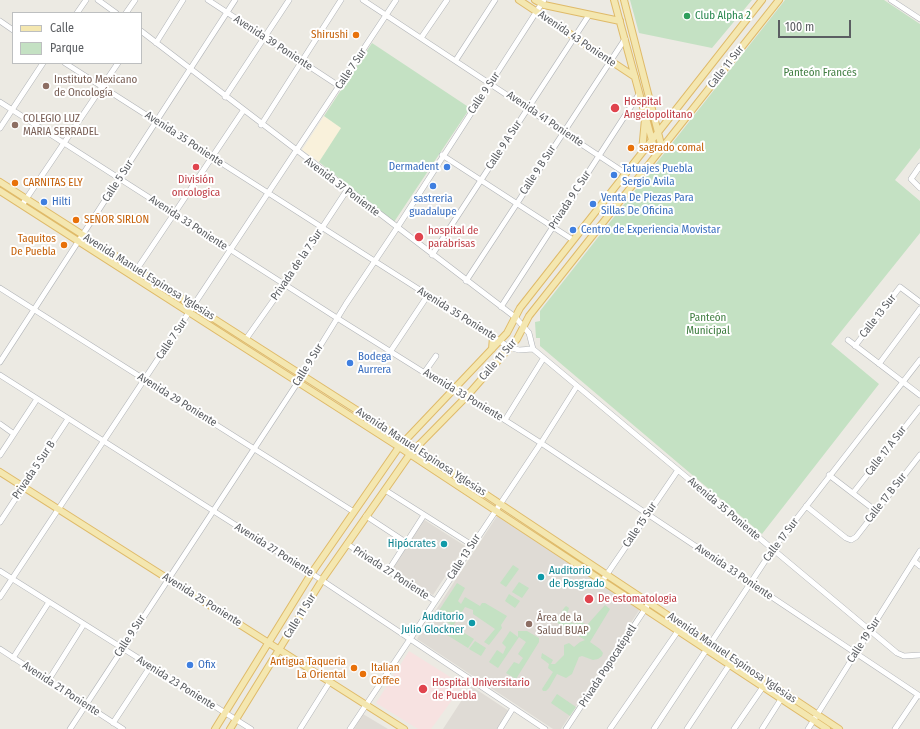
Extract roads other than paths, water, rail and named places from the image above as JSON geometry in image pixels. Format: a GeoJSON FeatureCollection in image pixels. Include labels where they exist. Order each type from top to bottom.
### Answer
{"type":"FeatureCollection","features":[{"type":"Feature","properties":{"kind":"main road","name":"Avenida 43 Poniente"},"geometry":{"type":"LineString","coordinates":[[519,0],[574,38],[635,77]]}},
{"type":"Feature","properties":{"kind":"main road","name":"Avenida 43 Poniente"},"geometry":{"type":"LineString","coordinates":[[535,0],[620,21]]}},
{"type":"Feature","properties":{"kind":"main road"},"geometry":{"type":"LineString","coordinates":[[614,0],[656,155]]}},
{"type":"Feature","properties":{"kind":"main road"},"geometry":{"type":"LineString","coordinates":[[624,0],[662,148]]}},
{"type":"Feature","properties":{"kind":"main road","name":"Calle 11 Sur"},"geometry":{"type":"LineString","coordinates":[[215,729],[311,574],[398,447],[507,333],[520,308],[762,0]]}},
{"type":"Feature","properties":{"kind":"main road","name":"Calle 11 Sur"},"geometry":{"type":"LineString","coordinates":[[230,729],[322,580],[410,454],[467,396],[517,339],[529,316],[779,0]]}},
{"type":"Feature","properties":{"kind":"main road"},"geometry":{"type":"LineString","coordinates":[[642,151],[645,114]]}},
{"type":"Feature","properties":{"kind":"main road","name":"Avenida Manuel Espinosa Yglesias"},"geometry":{"type":"LineString","coordinates":[[0,182],[416,448],[607,574],[785,693],[815,717],[827,729]]}},
{"type":"Feature","properties":{"kind":"main road","name":"Avenida Manuel Espinosa Yglesias"},"geometry":{"type":"LineString","coordinates":[[0,191],[410,454],[603,580],[781,699],[838,729]]}},
{"type":"Feature","properties":{"kind":"main road"},"geometry":{"type":"LineString","coordinates":[[491,350],[493,336]]}},
{"type":"Feature","properties":{"kind":"main road","name":"Avenida 25 Poniente"},"geometry":{"type":"LineString","coordinates":[[0,472],[269,642],[329,683],[404,729]]}},
{"type":"Feature","properties":{"kind":"street"},"geometry":{"type":"LineString","coordinates":[[78,12],[86,0]]}},
{"type":"Feature","properties":{"kind":"street"},"geometry":{"type":"LineString","coordinates":[[98,0],[115,12]]}},
{"type":"Feature","properties":{"kind":"street"},"geometry":{"type":"LineString","coordinates":[[127,12],[135,0]]}},
{"type":"Feature","properties":{"kind":"street"},"geometry":{"type":"LineString","coordinates":[[156,43],[183,0]]}},
{"type":"Feature","properties":{"kind":"street","name":"Avenida 39 Poniente"},"geometry":{"type":"LineString","coordinates":[[208,0],[339,86]]}},
{"type":"Feature","properties":{"kind":"street","name":"Calle 5 Sur"},"geometry":{"type":"LineString","coordinates":[[0,362],[235,0]]}},
{"type":"Feature","properties":{"kind":"street"},"geometry":{"type":"LineString","coordinates":[[225,97],[290,0]]}},
{"type":"Feature","properties":{"kind":"street"},"geometry":{"type":"LineString","coordinates":[[261,125],[341,0]]}},
{"type":"Feature","properties":{"kind":"street","name":"Avenida 41 Poniente"},"geometry":{"type":"LineString","coordinates":[[363,0],[625,173]]}},
{"type":"Feature","properties":{"kind":"street","name":"Calle 7 Sur"},"geometry":{"type":"LineString","coordinates":[[0,597],[396,0]]}},
{"type":"Feature","properties":{"kind":"street"},"geometry":{"type":"LineString","coordinates":[[421,38],[447,0]]}},
{"type":"Feature","properties":{"kind":"street"},"geometry":{"type":"LineString","coordinates":[[456,60],[495,0]]}},
{"type":"Feature","properties":{"kind":"street"},"geometry":{"type":"LineString","coordinates":[[894,1],[920,19]]}},
{"type":"Feature","properties":{"kind":"street","name":"Calle 9 Sur"},"geometry":{"type":"LineString","coordinates":[[70,729],[302,376],[337,318],[397,228],[442,155],[543,2]]}},
{"type":"Feature","properties":{"kind":"street","name":"Calle 9 A Sur"},"geometry":{"type":"LineString","coordinates":[[432,255],[589,14]]}},
{"type":"Feature","properties":{"kind":"street"},"geometry":{"type":"LineString","coordinates":[[0,21],[12,29]]}},
{"type":"Feature","properties":{"kind":"street","name":"Avenida 37 Poniente"},"geometry":{"type":"LineString","coordinates":[[142,32],[190,71],[515,317],[524,325],[531,338],[533,349]]}},
{"type":"Feature","properties":{"kind":"street","name":"Calle 9 B Sur"},"geometry":{"type":"LineString","coordinates":[[466,281],[625,39]]}},
{"type":"Feature","properties":{"kind":"street"},"geometry":{"type":"LineString","coordinates":[[0,128],[42,64]]}},
{"type":"Feature","properties":{"kind":"street","name":"Avenida 35 Poniente"},"geometry":{"type":"LineString","coordinates":[[67,64],[500,341],[519,350],[533,349],[543,359],[897,653],[904,656],[920,655]]}},
{"type":"Feature","properties":{"kind":"street"},"geometry":{"type":"LineString","coordinates":[[22,205],[117,64]]}},
{"type":"Feature","properties":{"kind":"street","name":"Privada 9 C Sur"},"geometry":{"type":"LineString","coordinates":[[501,307],[639,94]]}},
{"type":"Feature","properties":{"kind":"street","name":"Avenida 33 Poniente"},"geometry":{"type":"LineString","coordinates":[[0,102],[390,352],[452,390],[467,396],[541,443],[750,584],[919,695]]}},
{"type":"Feature","properties":{"kind":"street"},"geometry":{"type":"LineString","coordinates":[[136,269],[211,156],[243,111]]}},
{"type":"Feature","properties":{"kind":"street"},"geometry":{"type":"LineString","coordinates":[[442,155],[573,240]]}},
{"type":"Feature","properties":{"kind":"street"},"geometry":{"type":"LineString","coordinates":[[920,166],[911,179],[920,188]]}},
{"type":"Feature","properties":{"kind":"street","name":"Privada de la 7 Sur"},"geometry":{"type":"LineString","coordinates":[[246,339],[285,284],[347,190]]}},
{"type":"Feature","properties":{"kind":"street","name":"Calle 13 Sur"},"geometry":{"type":"LineString","coordinates":[[855,346],[900,287],[920,302]]}},
{"type":"Feature","properties":{"kind":"street","name":"Avenida 29 Poniente"},"geometry":{"type":"LineString","coordinates":[[0,288],[354,512]]}},
{"type":"Feature","properties":{"kind":"street"},"geometry":{"type":"LineString","coordinates":[[390,352],[428,295]]}},
{"type":"Feature","properties":{"kind":"street"},"geometry":{"type":"LineString","coordinates":[[879,364],[920,309]]}},
{"type":"Feature","properties":{"kind":"street"},"geometry":{"type":"LineString","coordinates":[[848,340],[920,395]]}},
{"type":"Feature","properties":{"kind":"street"},"geometry":{"type":"LineString","coordinates":[[424,373],[436,356]]}},
{"type":"Feature","properties":{"kind":"street"},"geometry":{"type":"LineString","coordinates":[[505,420],[543,359]]}},
{"type":"Feature","properties":{"kind":"street","name":"Calle 17 Sur"},"geometry":{"type":"LineString","coordinates":[[654,729],[773,549],[829,475],[920,360]]}},
{"type":"Feature","properties":{"kind":"street","name":"Avenida 27 Poniente"},"geometry":{"type":"LineString","coordinates":[[0,376],[322,580],[545,729]]}},
{"type":"Feature","properties":{"kind":"street","name":"Calle 13 Sur"},"geometry":{"type":"LineString","coordinates":[[350,729],[499,503],[541,443],[577,386]]}},
{"type":"Feature","properties":{"kind":"street"},"geometry":{"type":"LineString","coordinates":[[0,454],[37,399]]}},
{"type":"Feature","properties":{"kind":"street","name":"Calle 17 A Sur"},"geometry":{"type":"LineString","coordinates":[[853,493],[920,408]]}},
{"type":"Feature","properties":{"kind":"street","name":"Privada 5 Sur B"},"geometry":{"type":"LineString","coordinates":[[0,522],[68,419]]}},
{"type":"Feature","properties":{"kind":"street"},"geometry":{"type":"LineString","coordinates":[[0,424],[14,434]]}},
{"type":"Feature","properties":{"kind":"street","name":"Calle 17 B Sur"},"geometry":{"type":"LineString","coordinates":[[806,506],[846,538],[851,540],[856,537],[919,457]]}},
{"type":"Feature","properties":{"kind":"street","name":"Calle 15 Sur"},"geometry":{"type":"LineString","coordinates":[[603,580],[678,470]]}},
{"type":"Feature","properties":{"kind":"street"},"geometry":{"type":"LineString","coordinates":[[829,475],[876,511]]}},
{"type":"Feature","properties":{"kind":"street"},"geometry":{"type":"LineString","coordinates":[[385,490],[472,545]]}},
{"type":"Feature","properties":{"kind":"street"},"geometry":{"type":"LineString","coordinates":[[388,571],[424,515]]}},
{"type":"Feature","properties":{"kind":"street"},"geometry":{"type":"LineString","coordinates":[[366,516],[406,543]]}},
{"type":"Feature","properties":{"kind":"street","name":"Privada 27 Poniente"},"geometry":{"type":"LineString","coordinates":[[347,544],[435,601]]}},
{"type":"Feature","properties":{"kind":"street","name":"Calle 19 Sur"},"geometry":{"type":"LineString","coordinates":[[808,729],[920,551]]}},
{"type":"Feature","properties":{"kind":"street"},"geometry":{"type":"LineString","coordinates":[[914,561],[920,566]]}},
{"type":"Feature","properties":{"kind":"street","name":"Avenida 23 Poniente"},"geometry":{"type":"LineString","coordinates":[[0,571],[150,667],[251,729]]}},
{"type":"Feature","properties":{"kind":"street"},"geometry":{"type":"LineString","coordinates":[[13,658],[49,602]]}},
{"type":"Feature","properties":{"kind":"street","name":"Privada Popocatépetl"},"geometry":{"type":"LineString","coordinates":[[566,729],[649,602]]}},
{"type":"Feature","properties":{"kind":"street"},"geometry":{"type":"LineString","coordinates":[[48,681],[84,624]]}},
{"type":"Feature","properties":{"kind":"street"},"geometry":{"type":"LineString","coordinates":[[610,729],[682,625]]}},
{"type":"Feature","properties":{"kind":"street","name":"Avenida 21 Poniente"},"geometry":{"type":"LineString","coordinates":[[0,649],[123,729]]}},
{"type":"Feature","properties":{"kind":"street"},"geometry":{"type":"LineString","coordinates":[[688,729],[733,659]]}},
{"type":"Feature","properties":{"kind":"street"},"geometry":{"type":"LineString","coordinates":[[113,723],[150,667]]}},
{"type":"Feature","properties":{"kind":"street"},"geometry":{"type":"LineString","coordinates":[[734,729],[767,681]]}},
{"type":"Feature","properties":{"kind":"street"},"geometry":{"type":"LineString","coordinates":[[300,729],[329,683]]}},
{"type":"Feature","properties":{"kind":"street"},"geometry":{"type":"LineString","coordinates":[[762,729],[785,693]]}},
{"type":"Feature","properties":{"kind":"street"},"geometry":{"type":"LineString","coordinates":[[895,729],[919,695]]}},
{"type":"Feature","properties":{"kind":"street"},"geometry":{"type":"LineString","coordinates":[[500,729],[513,708]]}},
{"type":"Feature","properties":{"kind":"place","name":"Club Alpha 2"},"geometry":{"type":"Point","coordinates":[687,16]}},
{"type":"Feature","properties":{"kind":"place","name":"Shirushi"},"geometry":{"type":"Point","coordinates":[356,35]}},
{"type":"Feature","properties":{"kind":"place","name":"Instituto Mexicano de Oncología"},"geometry":{"type":"Point","coordinates":[46,86]}},
{"type":"Feature","properties":{"kind":"place","name":"Hospital Angelopolitano"},"geometry":{"type":"Point","coordinates":[615,108]}},
{"type":"Feature","properties":{"kind":"place","name":"COLEGIO LUZ MARIA SERRADEL"},"geometry":{"type":"Point","coordinates":[15,125]}},
{"type":"Feature","properties":{"kind":"place","name":"sagrado comal"},"geometry":{"type":"Point","coordinates":[631,148]}},
{"type":"Feature","properties":{"kind":"place","name":"División oncologica"},"geometry":{"type":"Point","coordinates":[196,167]}},
{"type":"Feature","properties":{"kind":"place","name":"Dermadent"},"geometry":{"type":"Point","coordinates":[447,167]}},
{"type":"Feature","properties":{"kind":"place","name":"Tatuajes Puebla Sergio Avila"},"geometry":{"type":"Point","coordinates":[614,175]}},
{"type":"Feature","properties":{"kind":"place","name":"CARNITAS ELY"},"geometry":{"type":"Point","coordinates":[15,183]}},
{"type":"Feature","properties":{"kind":"place","name":"sastreria guadalupe"},"geometry":{"type":"Point","coordinates":[433,186]}},
{"type":"Feature","properties":{"kind":"place","name":"Hilti"},"geometry":{"type":"Point","coordinates":[44,202]}},
{"type":"Feature","properties":{"kind":"place","name":"Venta De Piezas Para Sillas De Oficina"},"geometry":{"type":"Point","coordinates":[593,204]}},
{"type":"Feature","properties":{"kind":"place","name":"SEÑOR SIRLON"},"geometry":{"type":"Point","coordinates":[76,220]}},
{"type":"Feature","properties":{"kind":"place","name":"Centro de Experiencia Movistar"},"geometry":{"type":"Point","coordinates":[573,230]}},
{"type":"Feature","properties":{"kind":"place","name":"hospital de parabrisas"},"geometry":{"type":"Point","coordinates":[419,237]}},
{"type":"Feature","properties":{"kind":"place","name":"Taquitos De Puebla"},"geometry":{"type":"Point","coordinates":[64,245]}},
{"type":"Feature","properties":{"kind":"place","name":"Bodega Aurrera"},"geometry":{"type":"Point","coordinates":[350,363]}},
{"type":"Feature","properties":{"kind":"place","name":"Hipócrates"},"geometry":{"type":"Point","coordinates":[444,544]}},
{"type":"Feature","properties":{"kind":"place","name":"Auditorio de Posgrado"},"geometry":{"type":"Point","coordinates":[541,577]}},
{"type":"Feature","properties":{"kind":"place","name":"De estomatologia"},"geometry":{"type":"Point","coordinates":[589,599]}},
{"type":"Feature","properties":{"kind":"place","name":"Auditorio Julio Glockner"},"geometry":{"type":"Point","coordinates":[472,623]}},
{"type":"Feature","properties":{"kind":"place","name":"Área de la Salud BUAP"},"geometry":{"type":"Point","coordinates":[529,624]}},
{"type":"Feature","properties":{"kind":"place","name":"Ofix"},"geometry":{"type":"Point","coordinates":[190,665]}},
{"type":"Feature","properties":{"kind":"place","name":"Antigua Taqueria La Oriental"},"geometry":{"type":"Point","coordinates":[354,668]}},
{"type":"Feature","properties":{"kind":"place","name":"Italian Coffee"},"geometry":{"type":"Point","coordinates":[363,674]}},
{"type":"Feature","properties":{"kind":"place","name":"Hospital Universitario de Puebla"},"geometry":{"type":"Point","coordinates":[423,689]}},
{"type":"Feature","properties":{"kind":"park label","name":"Panteón Francés"},"geometry":{"type":"Point","coordinates":[820,73]}},
{"type":"Feature","properties":{"kind":"park label","name":"Panteón Municipal"},"geometry":{"type":"Point","coordinates":[708,324]}}]}
